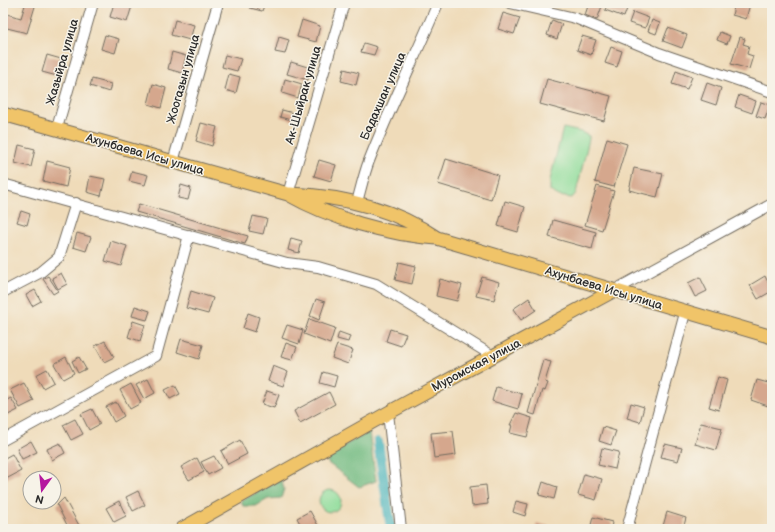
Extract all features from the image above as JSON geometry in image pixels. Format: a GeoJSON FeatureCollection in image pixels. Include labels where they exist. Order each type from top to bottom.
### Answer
{"type":"FeatureCollection","features":[{"type":"Feature","properties":{"kind":"main road","name":"Ахунбаева Исы улица"},"geometry":{"type":"LineString","coordinates":[[3,114],[288,194],[312,195],[357,202],[416,224],[437,238]]}},
{"type":"Feature","properties":{"kind":"main road","name":"Ахунбаева Исы улица"},"geometry":{"type":"LineString","coordinates":[[288,194],[310,207],[352,220],[411,236],[437,238],[685,313],[772,337]]}},
{"type":"Feature","properties":{"kind":"main road","name":"Муромская улица"},"geometry":{"type":"LineString","coordinates":[[182,529],[388,413],[614,291]]}},
{"type":"Feature","properties":{"kind":"street","name":"Жазыйра улица"},"geometry":{"type":"LineString","coordinates":[[57,128],[93,3]]}},
{"type":"Feature","properties":{"kind":"street","name":"Жоогазын улица"},"geometry":{"type":"LineString","coordinates":[[173,162],[218,3]]}},
{"type":"Feature","properties":{"kind":"street","name":"Ак-Шыйрак улица"},"geometry":{"type":"LineString","coordinates":[[288,194],[344,3]]}},
{"type":"Feature","properties":{"kind":"street","name":"Бадахшан улица"},"geometry":{"type":"LineString","coordinates":[[357,202],[369,162],[388,114],[415,57],[438,3]]}},
{"type":"Feature","properties":{"kind":"street"},"geometry":{"type":"LineString","coordinates":[[510,3],[575,18],[659,53],[772,92]]}},
{"type":"Feature","properties":{"kind":"street"},"geometry":{"type":"LineString","coordinates":[[3,184],[76,203],[287,263],[318,267],[376,284],[493,356]]}},
{"type":"Feature","properties":{"kind":"street"},"geometry":{"type":"LineString","coordinates":[[3,292],[41,272],[59,257],[76,203]]}},
{"type":"Feature","properties":{"kind":"street","name":"Муромская улица"},"geometry":{"type":"LineString","coordinates":[[614,291],[772,204]]}},
{"type":"Feature","properties":{"kind":"street"},"geometry":{"type":"LineString","coordinates":[[3,440],[156,356],[189,235]]}},
{"type":"Feature","properties":{"kind":"street"},"geometry":{"type":"LineString","coordinates":[[627,529],[685,313]]}},
{"type":"Feature","properties":{"kind":"street"},"geometry":{"type":"LineString","coordinates":[[388,413],[401,529]]}},
{"type":"Feature","properties":{"kind":"green space"},"geometry":{"type":"Polygon","coordinates":[[[563,128],[581,132],[589,136],[576,193],[572,198],[559,196],[550,191],[550,180],[563,128]]]}},
{"type":"Feature","properties":{"kind":"green space"},"geometry":{"type":"Polygon","coordinates":[[[369,432],[376,481],[359,487],[328,463],[325,456],[369,432]]]}},
{"type":"Feature","properties":{"kind":"green space"},"geometry":{"type":"Polygon","coordinates":[[[281,479],[284,489],[281,498],[268,499],[256,506],[243,506],[241,501],[281,479]]]}},
{"type":"Feature","properties":{"kind":"green space"},"geometry":{"type":"Polygon","coordinates":[[[330,490],[334,491],[340,497],[340,505],[334,511],[330,512],[326,511],[320,505],[319,501],[320,497],[326,491],[330,490]]]}},
{"type":"Feature","properties":{"kind":"building"},"geometry":{"type":"Polygon","coordinates":[[[19,3],[36,3],[27,33],[3,27],[3,13],[21,18],[25,5],[19,3]]]}},
{"type":"Feature","properties":{"kind":"building"},"geometry":{"type":"Polygon","coordinates":[[[65,3],[76,3],[75,6],[65,3]]]}},
{"type":"Feature","properties":{"kind":"building"},"geometry":{"type":"Polygon","coordinates":[[[114,3],[132,6],[127,22],[110,17],[114,3]]]}},
{"type":"Feature","properties":{"kind":"building"},"geometry":{"type":"Polygon","coordinates":[[[252,3],[265,3],[262,11],[250,8],[252,3]]]}},
{"type":"Feature","properties":{"kind":"building"},"geometry":{"type":"Polygon","coordinates":[[[589,3],[602,6],[597,20],[585,15],[589,3]]]}},
{"type":"Feature","properties":{"kind":"building"},"geometry":{"type":"Polygon","coordinates":[[[608,3],[629,3],[624,17],[605,10],[608,3]]]}},
{"type":"Feature","properties":{"kind":"building"},"geometry":{"type":"Polygon","coordinates":[[[735,3],[750,4],[746,19],[732,15],[735,3]]]}},
{"type":"Feature","properties":{"kind":"building"},"geometry":{"type":"Polygon","coordinates":[[[633,12],[649,18],[645,28],[629,23],[633,12]]]}},
{"type":"Feature","properties":{"kind":"building"},"geometry":{"type":"Polygon","coordinates":[[[503,13],[520,18],[514,34],[498,29],[503,13]]]}},
{"type":"Feature","properties":{"kind":"building"},"geometry":{"type":"Polygon","coordinates":[[[175,20],[194,25],[190,40],[171,35],[175,20]]]}},
{"type":"Feature","properties":{"kind":"building"},"geometry":{"type":"Polygon","coordinates":[[[302,20],[320,26],[316,42],[297,37],[302,20]]]}},
{"type":"Feature","properties":{"kind":"building"},"geometry":{"type":"Polygon","coordinates":[[[552,20],[562,24],[557,39],[547,35],[552,20]]]}},
{"type":"Feature","properties":{"kind":"building"},"geometry":{"type":"Polygon","coordinates":[[[652,20],[660,23],[656,34],[648,31],[652,20]]]}},
{"type":"Feature","properties":{"kind":"building"},"geometry":{"type":"Polygon","coordinates":[[[668,28],[687,35],[682,48],[663,41],[668,28]]]}},
{"type":"Feature","properties":{"kind":"building"},"geometry":{"type":"Polygon","coordinates":[[[720,32],[730,36],[727,44],[717,40],[720,32]]]}},
{"type":"Feature","properties":{"kind":"building"},"geometry":{"type":"Polygon","coordinates":[[[105,35],[119,39],[115,53],[101,49],[105,35]]]}},
{"type":"Feature","properties":{"kind":"building"},"geometry":{"type":"Polygon","coordinates":[[[582,36],[596,40],[591,55],[577,50],[582,36]]]}},
{"type":"Feature","properties":{"kind":"building"},"geometry":{"type":"Polygon","coordinates":[[[279,37],[289,40],[285,54],[275,52],[279,37]]]}},
{"type":"Feature","properties":{"kind":"building"},"geometry":{"type":"Polygon","coordinates":[[[740,37],[745,39],[743,44],[749,46],[747,54],[753,56],[749,69],[731,64],[740,37]]]}},
{"type":"Feature","properties":{"kind":"building"},"geometry":{"type":"Polygon","coordinates":[[[364,43],[377,47],[374,55],[361,52],[364,43]]]}},
{"type":"Feature","properties":{"kind":"building"},"geometry":{"type":"Polygon","coordinates":[[[611,47],[622,51],[617,67],[605,63],[611,47]]]}},
{"type":"Feature","properties":{"kind":"building"},"geometry":{"type":"Polygon","coordinates":[[[172,52],[186,56],[182,73],[168,69],[172,52]]]}},
{"type":"Feature","properties":{"kind":"building"},"geometry":{"type":"Polygon","coordinates":[[[47,55],[61,59],[57,76],[42,72],[47,55]]]}},
{"type":"Feature","properties":{"kind":"building"},"geometry":{"type":"Polygon","coordinates":[[[225,55],[241,59],[237,71],[222,67],[225,55]]]}},
{"type":"Feature","properties":{"kind":"building"},"geometry":{"type":"Polygon","coordinates":[[[291,62],[311,68],[308,80],[287,74],[291,62]]]}},
{"type":"Feature","properties":{"kind":"building"},"geometry":{"type":"Polygon","coordinates":[[[344,69],[359,73],[356,85],[341,81],[344,69]]]}},
{"type":"Feature","properties":{"kind":"building"},"geometry":{"type":"Polygon","coordinates":[[[676,71],[692,77],[687,89],[672,84],[676,71]]]}},
{"type":"Feature","properties":{"kind":"building"},"geometry":{"type":"Polygon","coordinates":[[[229,74],[240,77],[236,93],[225,90],[229,74]]]}},
{"type":"Feature","properties":{"kind":"building"},"geometry":{"type":"Polygon","coordinates":[[[92,79],[111,84],[109,92],[90,86],[92,79]]]}},
{"type":"Feature","properties":{"kind":"building"},"geometry":{"type":"Polygon","coordinates":[[[285,79],[302,84],[298,98],[282,93],[285,79]]]}},
{"type":"Feature","properties":{"kind":"building"},"geometry":{"type":"Polygon","coordinates":[[[547,79],[611,96],[604,121],[540,104],[547,79]]]}},
{"type":"Feature","properties":{"kind":"building"},"geometry":{"type":"Polygon","coordinates":[[[707,83],[721,88],[716,105],[701,100],[707,83]]]}},
{"type":"Feature","properties":{"kind":"building"},"geometry":{"type":"Polygon","coordinates":[[[153,84],[166,88],[161,108],[148,104],[153,84]]]}},
{"type":"Feature","properties":{"kind":"building"},"geometry":{"type":"Polygon","coordinates":[[[739,95],[756,101],[752,113],[735,107],[739,95]]]}},
{"type":"Feature","properties":{"kind":"building"},"geometry":{"type":"Polygon","coordinates":[[[761,102],[770,105],[765,119],[756,116],[761,102]]]}},
{"type":"Feature","properties":{"kind":"building"},"geometry":{"type":"Polygon","coordinates":[[[282,110],[297,114],[295,121],[280,117],[282,110]]]}},
{"type":"Feature","properties":{"kind":"building"},"geometry":{"type":"Polygon","coordinates":[[[201,123],[217,127],[212,146],[196,141],[201,123]]]}},
{"type":"Feature","properties":{"kind":"building"},"geometry":{"type":"Polygon","coordinates":[[[607,138],[627,144],[614,187],[595,182],[607,138]]]}},
{"type":"Feature","properties":{"kind":"building"},"geometry":{"type":"Polygon","coordinates":[[[19,145],[35,149],[31,167],[15,163],[19,145]]]}},
{"type":"Feature","properties":{"kind":"building"},"geometry":{"type":"Polygon","coordinates":[[[446,159],[498,175],[491,200],[438,184],[446,159]]]}},
{"type":"Feature","properties":{"kind":"building"},"geometry":{"type":"Polygon","coordinates":[[[319,160],[336,165],[331,181],[314,176],[319,160]]]}},
{"type":"Feature","properties":{"kind":"building"},"geometry":{"type":"Polygon","coordinates":[[[47,161],[70,167],[66,187],[43,181],[47,161]]]}},
{"type":"Feature","properties":{"kind":"building"},"geometry":{"type":"Polygon","coordinates":[[[634,168],[663,174],[657,197],[629,190],[634,168]]]}},
{"type":"Feature","properties":{"kind":"building"},"geometry":{"type":"Polygon","coordinates":[[[132,171],[148,175],[145,185],[129,181],[132,171]]]}},
{"type":"Feature","properties":{"kind":"building"},"geometry":{"type":"Polygon","coordinates":[[[90,176],[105,179],[101,196],[87,192],[90,176]]]}},
{"type":"Feature","properties":{"kind":"building"},"geometry":{"type":"Polygon","coordinates":[[[181,185],[191,188],[188,200],[178,198],[181,185]]]}},
{"type":"Feature","properties":{"kind":"building"},"geometry":{"type":"Polygon","coordinates":[[[597,186],[614,191],[602,230],[585,225],[597,186]]]}},
{"type":"Feature","properties":{"kind":"building"},"geometry":{"type":"Polygon","coordinates":[[[505,201],[525,207],[518,232],[498,226],[505,201]]]}},
{"type":"Feature","properties":{"kind":"building"},"geometry":{"type":"Polygon","coordinates":[[[139,204],[248,236],[245,244],[136,212],[139,204]]]}},
{"type":"Feature","properties":{"kind":"building"},"geometry":{"type":"Polygon","coordinates":[[[21,211],[30,214],[27,225],[17,222],[21,211]]]}},
{"type":"Feature","properties":{"kind":"building"},"geometry":{"type":"Polygon","coordinates":[[[253,216],[267,219],[263,234],[249,231],[253,216]]]}},
{"type":"Feature","properties":{"kind":"building"},"geometry":{"type":"Polygon","coordinates":[[[553,220],[596,232],[592,249],[549,237],[553,220]]]}},
{"type":"Feature","properties":{"kind":"building"},"geometry":{"type":"Polygon","coordinates":[[[77,233],[91,237],[86,251],[73,247],[77,233]]]}},
{"type":"Feature","properties":{"kind":"building"},"geometry":{"type":"Polygon","coordinates":[[[291,238],[302,241],[299,253],[288,250],[291,238]]]}},
{"type":"Feature","properties":{"kind":"building"},"geometry":{"type":"Polygon","coordinates":[[[111,241],[127,246],[121,266],[105,261],[111,241]]]}},
{"type":"Feature","properties":{"kind":"building"},"geometry":{"type":"Polygon","coordinates":[[[399,262],[416,266],[412,284],[395,280],[399,262]]]}},
{"type":"Feature","properties":{"kind":"building"},"geometry":{"type":"Polygon","coordinates":[[[61,273],[67,284],[58,289],[52,278],[61,273]]]}},
{"type":"Feature","properties":{"kind":"building"},"geometry":{"type":"Polygon","coordinates":[[[48,276],[58,291],[53,294],[43,279],[48,276]]]}},
{"type":"Feature","properties":{"kind":"building"},"geometry":{"type":"Polygon","coordinates":[[[765,276],[772,291],[758,299],[750,285],[765,276]]]}},
{"type":"Feature","properties":{"kind":"building"},"geometry":{"type":"Polygon","coordinates":[[[482,277],[499,282],[494,300],[476,296],[482,277]]]}},
{"type":"Feature","properties":{"kind":"building"},"geometry":{"type":"Polygon","coordinates":[[[700,277],[707,291],[695,297],[688,283],[700,277]]]}},
{"type":"Feature","properties":{"kind":"building"},"geometry":{"type":"Polygon","coordinates":[[[440,279],[462,285],[457,301],[436,296],[440,279]]]}},
{"type":"Feature","properties":{"kind":"building"},"geometry":{"type":"Polygon","coordinates":[[[35,290],[41,301],[32,306],[26,295],[35,290]]]}},
{"type":"Feature","properties":{"kind":"building"},"geometry":{"type":"Polygon","coordinates":[[[191,291],[213,298],[208,314],[186,308],[191,291]]]}},
{"type":"Feature","properties":{"kind":"building"},"geometry":{"type":"Polygon","coordinates":[[[529,298],[536,310],[521,320],[513,309],[529,298]]]}},
{"type":"Feature","properties":{"kind":"building"},"geometry":{"type":"Polygon","coordinates":[[[316,299],[325,302],[319,320],[310,316],[316,299]]]}},
{"type":"Feature","properties":{"kind":"building"},"geometry":{"type":"Polygon","coordinates":[[[135,306],[150,311],[147,320],[132,316],[135,306]]]}},
{"type":"Feature","properties":{"kind":"building"},"geometry":{"type":"Polygon","coordinates":[[[248,313],[259,317],[255,332],[243,328],[248,313]]]}},
{"type":"Feature","properties":{"kind":"building"},"geometry":{"type":"Polygon","coordinates":[[[309,319],[335,328],[330,344],[304,334],[309,319]]]}},
{"type":"Feature","properties":{"kind":"building"},"geometry":{"type":"Polygon","coordinates":[[[133,321],[145,325],[140,341],[128,337],[133,321]]]}},
{"type":"Feature","properties":{"kind":"building"},"geometry":{"type":"Polygon","coordinates":[[[287,325],[303,330],[299,344],[282,338],[287,325]]]}},
{"type":"Feature","properties":{"kind":"building"},"geometry":{"type":"Polygon","coordinates":[[[390,329],[406,334],[401,346],[386,341],[390,329]]]}},
{"type":"Feature","properties":{"kind":"building"},"geometry":{"type":"Polygon","coordinates":[[[339,332],[350,336],[348,342],[337,339],[339,332]]]}},
{"type":"Feature","properties":{"kind":"building"},"geometry":{"type":"Polygon","coordinates":[[[181,339],[203,345],[199,359],[177,352],[181,339]]]}},
{"type":"Feature","properties":{"kind":"building"},"geometry":{"type":"Polygon","coordinates":[[[105,341],[114,357],[104,362],[95,346],[105,341]]]}},
{"type":"Feature","properties":{"kind":"building"},"geometry":{"type":"Polygon","coordinates":[[[286,343],[297,347],[292,360],[281,357],[286,343]]]}},
{"type":"Feature","properties":{"kind":"building"},"geometry":{"type":"Polygon","coordinates":[[[337,345],[353,350],[348,364],[332,358],[337,345]]]}},
{"type":"Feature","properties":{"kind":"building"},"geometry":{"type":"Polygon","coordinates":[[[66,357],[74,373],[63,379],[54,364],[66,357]]]}},
{"type":"Feature","properties":{"kind":"building"},"geometry":{"type":"Polygon","coordinates":[[[79,357],[86,369],[78,373],[72,361],[79,357]]]}},
{"type":"Feature","properties":{"kind":"building"},"geometry":{"type":"Polygon","coordinates":[[[543,360],[551,362],[545,382],[548,383],[545,391],[542,390],[535,415],[528,413],[543,360]]]}},
{"type":"Feature","properties":{"kind":"building"},"geometry":{"type":"Polygon","coordinates":[[[273,366],[288,372],[283,386],[268,381],[273,366]]]}},
{"type":"Feature","properties":{"kind":"building"},"geometry":{"type":"Polygon","coordinates":[[[47,369],[54,382],[43,388],[36,375],[47,369]]]}},
{"type":"Feature","properties":{"kind":"building"},"geometry":{"type":"Polygon","coordinates":[[[323,372],[337,376],[334,387],[320,383],[323,372]]]}},
{"type":"Feature","properties":{"kind":"building"},"geometry":{"type":"Polygon","coordinates":[[[718,377],[727,380],[719,410],[709,407],[718,377]]]}},
{"type":"Feature","properties":{"kind":"building"},"geometry":{"type":"Polygon","coordinates":[[[148,379],[155,393],[144,399],[136,385],[148,379]]]}},
{"type":"Feature","properties":{"kind":"building"},"geometry":{"type":"Polygon","coordinates":[[[757,380],[772,384],[772,393],[768,406],[751,400],[757,380]]]}},
{"type":"Feature","properties":{"kind":"building"},"geometry":{"type":"Polygon","coordinates":[[[24,383],[34,401],[20,408],[10,390],[24,383]]]}},
{"type":"Feature","properties":{"kind":"building"},"geometry":{"type":"Polygon","coordinates":[[[131,384],[141,403],[130,409],[120,390],[131,384]]]}},
{"type":"Feature","properties":{"kind":"building"},"geometry":{"type":"Polygon","coordinates":[[[175,385],[180,394],[170,399],[165,390],[175,385]]]}},
{"type":"Feature","properties":{"kind":"building"},"geometry":{"type":"Polygon","coordinates":[[[496,387],[522,394],[518,409],[492,401],[496,387]]]}},
{"type":"Feature","properties":{"kind":"building"},"geometry":{"type":"Polygon","coordinates":[[[267,391],[279,395],[274,408],[262,404],[267,391]]]}},
{"type":"Feature","properties":{"kind":"building"},"geometry":{"type":"Polygon","coordinates":[[[329,392],[335,404],[300,423],[294,411],[329,392]]]}},
{"type":"Feature","properties":{"kind":"building"},"geometry":{"type":"Polygon","coordinates":[[[11,398],[18,410],[6,416],[3,410],[3,402],[11,398]]]}},
{"type":"Feature","properties":{"kind":"building"},"geometry":{"type":"Polygon","coordinates":[[[116,402],[124,416],[114,422],[106,407],[116,402]]]}},
{"type":"Feature","properties":{"kind":"building"},"geometry":{"type":"Polygon","coordinates":[[[631,403],[644,407],[640,422],[627,418],[631,403]]]}},
{"type":"Feature","properties":{"kind":"building"},"geometry":{"type":"Polygon","coordinates":[[[92,409],[100,424],[89,430],[81,414],[92,409]]]}},
{"type":"Feature","properties":{"kind":"building"},"geometry":{"type":"Polygon","coordinates":[[[516,413],[532,418],[527,437],[510,433],[512,425],[510,425],[516,413]]]}},
{"type":"Feature","properties":{"kind":"building"},"geometry":{"type":"Polygon","coordinates":[[[75,419],[83,434],[71,440],[63,425],[75,419]]]}},
{"type":"Feature","properties":{"kind":"building"},"geometry":{"type":"Polygon","coordinates":[[[701,423],[722,428],[716,450],[695,444],[701,423]]]}},
{"type":"Feature","properties":{"kind":"building"},"geometry":{"type":"Polygon","coordinates":[[[603,427],[616,431],[611,445],[599,441],[603,427]]]}},
{"type":"Feature","properties":{"kind":"building"},"geometry":{"type":"Polygon","coordinates":[[[453,431],[456,455],[434,458],[431,433],[453,431]]]}},
{"type":"Feature","properties":{"kind":"building"},"geometry":{"type":"Polygon","coordinates":[[[240,440],[247,454],[228,464],[221,451],[240,440]]]}},
{"type":"Feature","properties":{"kind":"building"},"geometry":{"type":"Polygon","coordinates":[[[31,441],[37,452],[22,459],[17,449],[31,441]]]}},
{"type":"Feature","properties":{"kind":"building"},"geometry":{"type":"Polygon","coordinates":[[[60,443],[65,453],[52,460],[47,449],[60,443]]]}},
{"type":"Feature","properties":{"kind":"building"},"geometry":{"type":"Polygon","coordinates":[[[665,444],[682,448],[678,461],[661,457],[665,444]]]}},
{"type":"Feature","properties":{"kind":"building"},"geometry":{"type":"Polygon","coordinates":[[[602,448],[619,452],[615,469],[598,465],[602,448]]]}},
{"type":"Feature","properties":{"kind":"building"},"geometry":{"type":"Polygon","coordinates":[[[12,454],[21,471],[6,479],[3,472],[3,459],[12,454]]]}},
{"type":"Feature","properties":{"kind":"building"},"geometry":{"type":"Polygon","coordinates":[[[214,456],[221,468],[208,475],[201,462],[214,456]]]}},
{"type":"Feature","properties":{"kind":"building"},"geometry":{"type":"Polygon","coordinates":[[[197,458],[204,472],[189,480],[181,467],[197,458]]]}},
{"type":"Feature","properties":{"kind":"building"},"geometry":{"type":"Polygon","coordinates":[[[584,474],[602,479],[596,500],[578,495],[584,474]]]}},
{"type":"Feature","properties":{"kind":"building"},"geometry":{"type":"Polygon","coordinates":[[[543,482],[557,487],[554,499],[539,495],[543,482]]]}},
{"type":"Feature","properties":{"kind":"building"},"geometry":{"type":"Polygon","coordinates":[[[486,485],[488,504],[472,506],[470,487],[486,485]]]}},
{"type":"Feature","properties":{"kind":"building"},"geometry":{"type":"Polygon","coordinates":[[[138,491],[145,505],[133,511],[126,497],[138,491]]]}},
{"type":"Feature","properties":{"kind":"building"},"geometry":{"type":"Polygon","coordinates":[[[64,498],[81,529],[69,529],[60,510],[62,510],[62,500],[64,498]]]}},
{"type":"Feature","properties":{"kind":"building"},"geometry":{"type":"Polygon","coordinates":[[[119,501],[126,516],[114,522],[106,508],[119,501]]]}},
{"type":"Feature","properties":{"kind":"building"},"geometry":{"type":"Polygon","coordinates":[[[516,501],[528,504],[525,516],[513,512],[516,501]]]}},
{"type":"Feature","properties":{"kind":"building"},"geometry":{"type":"Polygon","coordinates":[[[310,511],[320,529],[303,529],[297,518],[310,511]]]}},
{"type":"Feature","properties":{"kind":"building"},"geometry":{"type":"Polygon","coordinates":[[[667,512],[686,518],[683,529],[663,526],[667,512]]]}},
{"type":"Feature","properties":{"kind":"building"},"geometry":{"type":"Polygon","coordinates":[[[593,517],[612,522],[611,529],[590,529],[593,517]]]}},
{"type":"Feature","properties":{"kind":"building"},"geometry":{"type":"Polygon","coordinates":[[[537,523],[549,526],[549,529],[535,529],[537,523]]]}},
{"type":"Feature","properties":{"kind":"waterway"},"geometry":{"type":"LineString","coordinates":[[378,442],[391,529]]}}]}
